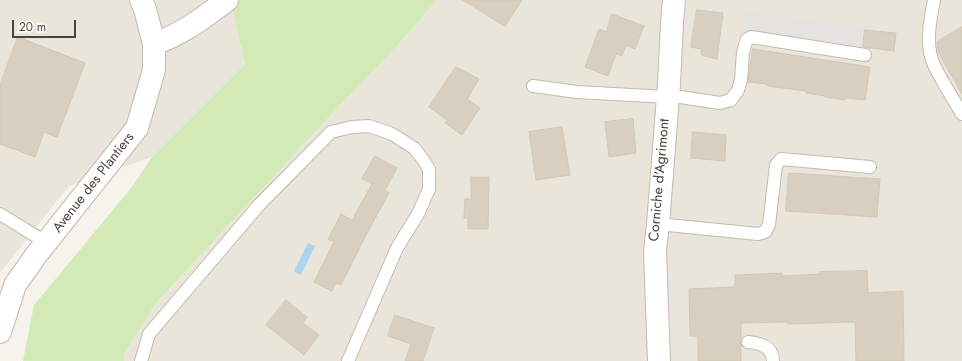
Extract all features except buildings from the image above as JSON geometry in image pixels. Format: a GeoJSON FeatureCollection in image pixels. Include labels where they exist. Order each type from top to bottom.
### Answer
{"type":"FeatureCollection","features":[{"type":"Feature","properties":{"kind":"street","name":"Avenue des Plantiers"},"geometry":{"type":"LineString","coordinates":[[0,332],[15,286],[46,243],[137,128],[154,70],[154,44],[145,9],[141,0]]}},
{"type":"Feature","properties":{"kind":"street"},"geometry":{"type":"LineString","coordinates":[[154,44],[172,37],[192,26],[227,0]]}},
{"type":"Feature","properties":{"kind":"street","name":"Corniche d'Agrimont"},"geometry":{"type":"LineString","coordinates":[[659,361],[655,251],[674,0]]}},
{"type":"Feature","properties":{"kind":"lane"},"geometry":{"type":"LineString","coordinates":[[934,0],[930,23],[930,48],[933,64],[962,114]]}},
{"type":"Feature","properties":{"kind":"lane"},"geometry":{"type":"LineString","coordinates":[[533,86],[576,92],[667,96],[720,103],[731,100],[738,90],[742,80],[743,52],[747,40],[751,37],[865,55]]}},
{"type":"Feature","properties":{"kind":"lane"},"geometry":{"type":"LineString","coordinates":[[141,361],[149,334],[259,204],[331,132],[352,127],[369,126],[392,134],[414,148],[429,169],[429,189],[419,212],[394,254],[348,361]]}},
{"type":"Feature","properties":{"kind":"lane"},"geometry":{"type":"LineString","coordinates":[[658,224],[758,234],[765,232],[770,225],[776,165],[781,159],[870,167]]}},
{"type":"Feature","properties":{"kind":"lane"},"geometry":{"type":"LineString","coordinates":[[0,214],[46,243]]}},
{"type":"Feature","properties":{"kind":"lane"},"geometry":{"type":"LineString","coordinates":[[748,342],[758,343],[768,348],[773,357],[773,361]]}},
{"type":"Feature","properties":{"kind":"shaded area"},"geometry":{"type":"Polygon","coordinates":[[[0,0],[230,0],[245,64],[152,157],[69,186],[0,273],[0,0]]]}},
{"type":"Feature","properties":{"kind":"shaded area"},"geometry":{"type":"Polygon","coordinates":[[[437,0],[962,0],[962,361],[124,361],[125,354],[156,303],[396,47],[437,0]]]}},
{"type":"Feature","properties":{"kind":"shaded area"},"geometry":{"type":"Polygon","coordinates":[[[745,13],[863,28],[860,46],[743,31],[745,13]]]}},
{"type":"Feature","properties":{"kind":"green space"},"geometry":{"type":"Polygon","coordinates":[[[230,0],[437,0],[396,47],[156,303],[125,353],[124,361],[23,361],[34,305],[132,187],[152,157],[245,64],[230,0]]]}},
{"type":"Feature","properties":{"kind":"water"},"geometry":{"type":"Polygon","coordinates":[[[308,243],[315,246],[301,275],[294,271],[308,243]]]}}]}
